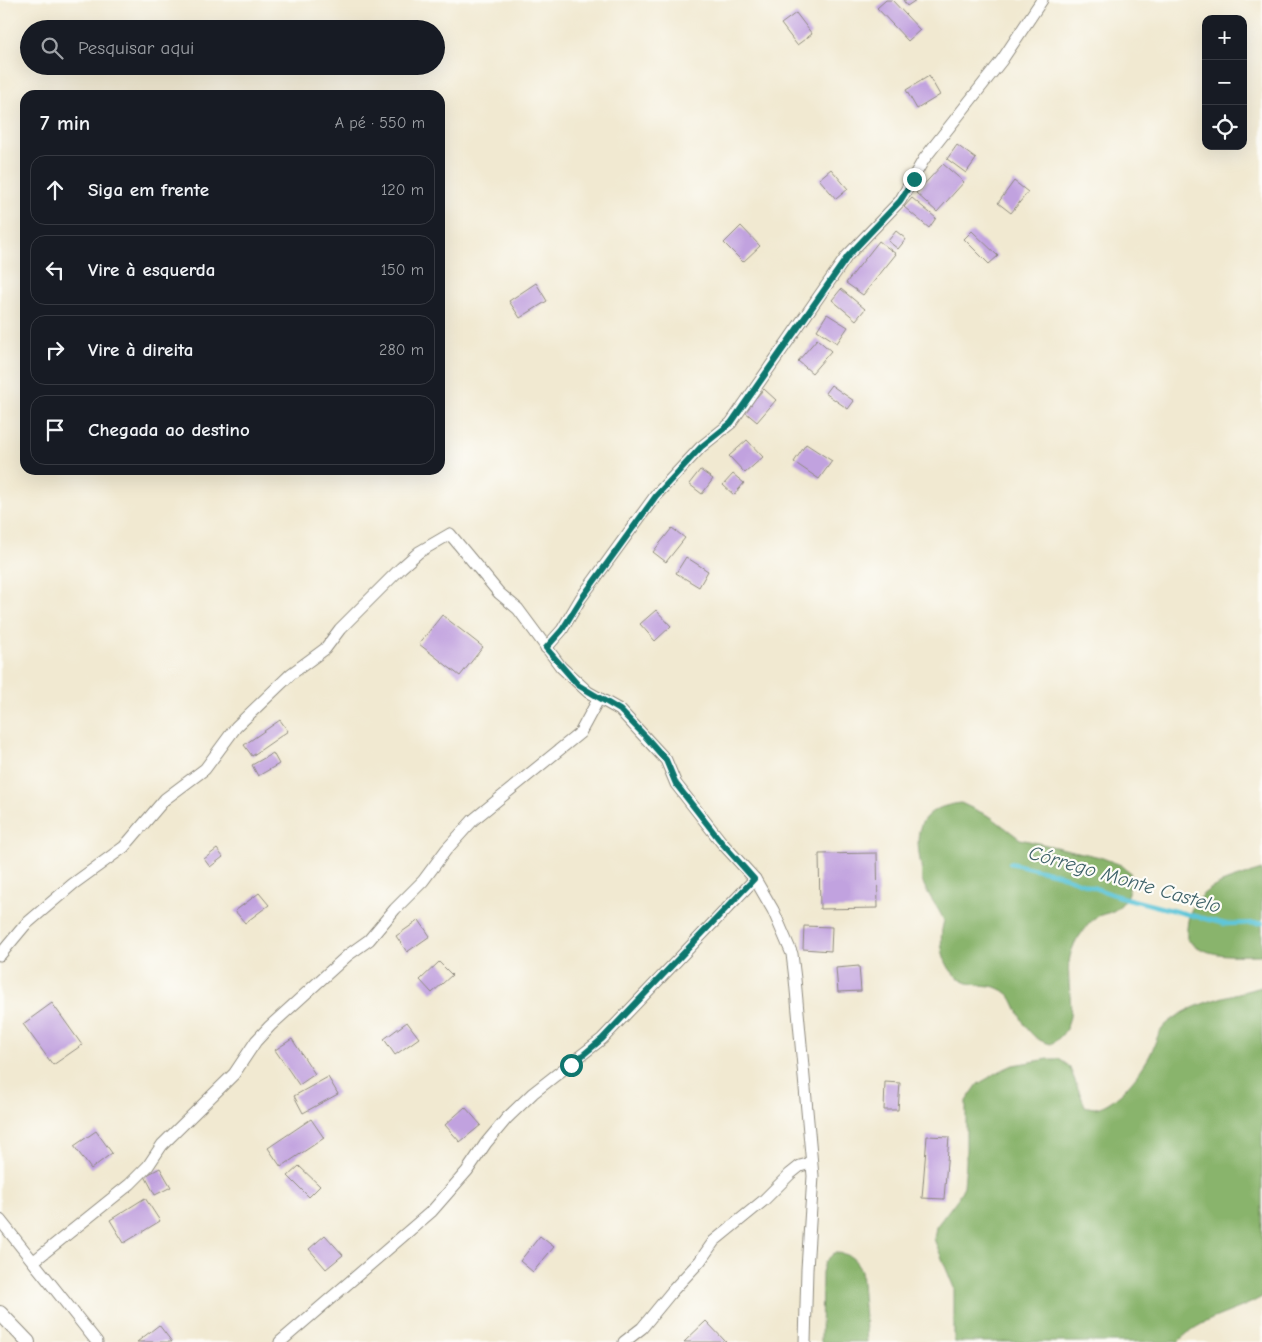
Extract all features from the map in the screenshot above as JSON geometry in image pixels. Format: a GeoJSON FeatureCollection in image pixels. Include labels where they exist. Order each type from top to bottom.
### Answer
{"type":"FeatureCollection","features":[{"type":"Feature","properties":{"kind":"street"},"geometry":{"type":"LineString","coordinates":[[546,648],[562,630],[582,598],[656,496],[701,447],[731,423],[848,256],[900,201],[927,154],[1002,60],[1042,0]]}},
{"type":"Feature","properties":{"kind":"street"},"geometry":{"type":"LineString","coordinates":[[0,955],[25,925],[73,884],[124,847],[165,799],[204,769],[236,727],[291,674],[325,649],[340,629],[400,568],[450,534],[500,593],[518,609],[569,676],[588,692],[620,710],[666,760],[676,784],[722,843],[754,879],[773,910],[792,954],[808,1114],[813,1188],[807,1269],[805,1342]]}},
{"type":"Feature","properties":{"kind":"street"},"geometry":{"type":"LineString","coordinates":[[34,1261],[130,1184],[148,1166],[162,1145],[234,1074],[256,1041],[270,1026],[348,955],[369,940],[423,881],[446,850],[473,820],[580,733],[599,698]]}},
{"type":"Feature","properties":{"kind":"street"},"geometry":{"type":"LineString","coordinates":[[280,1342],[432,1211],[467,1171],[486,1143],[507,1118],[533,1093],[598,1044],[754,879]]}},
{"type":"Feature","properties":{"kind":"street"},"geometry":{"type":"LineString","coordinates":[[624,1342],[652,1317],[674,1289],[700,1262],[714,1241],[763,1201],[790,1174],[800,1166],[811,1163]]}},
{"type":"Feature","properties":{"kind":"street"},"geometry":{"type":"LineString","coordinates":[[0,1220],[34,1261],[40,1273],[56,1288],[98,1342]]}},
{"type":"Feature","properties":{"kind":"street"},"geometry":{"type":"LineString","coordinates":[[0,1313],[19,1342]]}},
{"type":"Feature","properties":{"kind":"street"},"geometry":{"type":"LineString","coordinates":[[0,1313],[28,1342]]}},
{"type":"Feature","properties":{"kind":"green space"},"geometry":{"type":"Polygon","coordinates":[[[961,803],[991,817],[1020,839],[1100,857],[1121,865],[1130,872],[1129,889],[1122,904],[1113,911],[1093,920],[1074,945],[1070,958],[1070,1012],[1068,1024],[1062,1035],[1051,1044],[1038,1039],[1029,1031],[1012,998],[1008,994],[999,988],[968,983],[960,979],[953,973],[944,957],[941,938],[944,921],[922,880],[918,840],[919,830],[928,815],[936,809],[961,803]]]}},
{"type":"Feature","properties":{"kind":"green space"},"geometry":{"type":"Polygon","coordinates":[[[1262,870],[1262,955],[1212,953],[1203,950],[1187,939],[1188,922],[1192,908],[1199,898],[1220,884],[1262,870]]]}},
{"type":"Feature","properties":{"kind":"green space"},"geometry":{"type":"Polygon","coordinates":[[[1262,987],[1262,1297],[1207,1321],[1178,1342],[954,1342],[954,1288],[934,1239],[936,1227],[958,1198],[964,1186],[966,1101],[978,1084],[1013,1065],[1059,1059],[1069,1066],[1085,1106],[1096,1108],[1112,1100],[1128,1086],[1150,1055],[1159,1033],[1169,1022],[1202,1004],[1262,987]]]}},
{"type":"Feature","properties":{"kind":"green space"},"geometry":{"type":"Polygon","coordinates":[[[834,1253],[850,1257],[856,1262],[861,1271],[867,1342],[821,1342],[822,1272],[825,1262],[834,1253]]]}},
{"type":"Feature","properties":{"kind":"building"},"geometry":{"type":"Polygon","coordinates":[[[886,0],[892,0],[920,30],[908,41],[877,8],[886,0]]]}},
{"type":"Feature","properties":{"kind":"building"},"geometry":{"type":"Polygon","coordinates":[[[903,0],[916,0],[907,6],[903,0]]]}},
{"type":"Feature","properties":{"kind":"building"},"geometry":{"type":"Polygon","coordinates":[[[796,13],[812,34],[797,45],[781,24],[796,13]]]}},
{"type":"Feature","properties":{"kind":"building"},"geometry":{"type":"Polygon","coordinates":[[[929,76],[940,95],[917,109],[906,90],[929,76]]]}},
{"type":"Feature","properties":{"kind":"building"},"geometry":{"type":"Polygon","coordinates":[[[957,145],[976,159],[966,173],[947,159],[957,145]]]}},
{"type":"Feature","properties":{"kind":"building"},"geometry":{"type":"Polygon","coordinates":[[[943,164],[964,182],[937,212],[916,193],[943,164]]]}},
{"type":"Feature","properties":{"kind":"building"},"geometry":{"type":"Polygon","coordinates":[[[831,169],[848,189],[836,199],[819,179],[831,169]]]}},
{"type":"Feature","properties":{"kind":"building"},"geometry":{"type":"Polygon","coordinates":[[[1014,181],[1028,192],[1011,213],[998,203],[1014,181]]]}},
{"type":"Feature","properties":{"kind":"building"},"geometry":{"type":"Polygon","coordinates":[[[912,198],[936,218],[929,228],[904,207],[912,198]]]}},
{"type":"Feature","properties":{"kind":"building"},"geometry":{"type":"Polygon","coordinates":[[[741,226],[760,246],[743,262],[724,243],[741,226]]]}},
{"type":"Feature","properties":{"kind":"building"},"geometry":{"type":"Polygon","coordinates":[[[896,231],[906,239],[898,249],[888,241],[896,231]]]}},
{"type":"Feature","properties":{"kind":"building"},"geometry":{"type":"Polygon","coordinates":[[[972,231],[998,256],[989,264],[964,239],[972,231]]]}},
{"type":"Feature","properties":{"kind":"building"},"geometry":{"type":"Polygon","coordinates":[[[879,241],[896,254],[863,295],[846,283],[879,241]]]}},
{"type":"Feature","properties":{"kind":"building"},"geometry":{"type":"Polygon","coordinates":[[[536,283],[547,301],[520,318],[509,301],[536,283]]]}},
{"type":"Feature","properties":{"kind":"building"},"geometry":{"type":"Polygon","coordinates":[[[841,289],[865,309],[856,320],[832,300],[841,289]]]}},
{"type":"Feature","properties":{"kind":"building"},"geometry":{"type":"Polygon","coordinates":[[[827,314],[848,327],[837,343],[817,330],[827,314]]]}},
{"type":"Feature","properties":{"kind":"building"},"geometry":{"type":"Polygon","coordinates":[[[817,339],[831,351],[812,373],[798,361],[817,339]]]}},
{"type":"Feature","properties":{"kind":"building"},"geometry":{"type":"Polygon","coordinates":[[[831,385],[854,401],[848,409],[825,393],[831,385]]]}},
{"type":"Feature","properties":{"kind":"building"},"geometry":{"type":"Polygon","coordinates":[[[764,389],[776,400],[757,422],[744,411],[764,389]]]}},
{"type":"Feature","properties":{"kind":"building"},"geometry":{"type":"Polygon","coordinates":[[[747,440],[763,457],[745,473],[729,456],[747,440]]]}},
{"type":"Feature","properties":{"kind":"building"},"geometry":{"type":"Polygon","coordinates":[[[806,444],[832,461],[819,479],[794,462],[806,444]]]}},
{"type":"Feature","properties":{"kind":"building"},"geometry":{"type":"Polygon","coordinates":[[[700,470],[713,479],[702,494],[689,484],[700,470]]]}},
{"type":"Feature","properties":{"kind":"building"},"geometry":{"type":"Polygon","coordinates":[[[733,474],[744,483],[734,495],[723,485],[733,474]]]}},
{"type":"Feature","properties":{"kind":"building"},"geometry":{"type":"Polygon","coordinates":[[[672,528],[685,538],[666,562],[653,552],[672,528]]]}},
{"type":"Feature","properties":{"kind":"building"},"geometry":{"type":"Polygon","coordinates":[[[686,557],[708,571],[699,587],[676,573],[686,557]]]}},
{"type":"Feature","properties":{"kind":"building"},"geometry":{"type":"Polygon","coordinates":[[[656,610],[671,626],[655,641],[640,624],[656,610]]]}},
{"type":"Feature","properties":{"kind":"building"},"geometry":{"type":"Polygon","coordinates":[[[442,615],[483,647],[460,676],[419,644],[442,615]]]}},
{"type":"Feature","properties":{"kind":"building"},"geometry":{"type":"Polygon","coordinates":[[[280,720],[288,731],[252,756],[244,745],[280,720]]]}},
{"type":"Feature","properties":{"kind":"building"},"geometry":{"type":"Polygon","coordinates":[[[273,753],[279,764],[258,776],[252,765],[273,753]]]}},
{"type":"Feature","properties":{"kind":"building"},"geometry":{"type":"Polygon","coordinates":[[[217,849],[223,857],[210,867],[204,859],[217,849]]]}},
{"type":"Feature","properties":{"kind":"building"},"geometry":{"type":"Polygon","coordinates":[[[877,853],[878,908],[820,909],[819,854],[877,853]]]}},
{"type":"Feature","properties":{"kind":"building"},"geometry":{"type":"Polygon","coordinates":[[[259,893],[269,905],[245,923],[235,911],[259,893]]]}},
{"type":"Feature","properties":{"kind":"building"},"geometry":{"type":"Polygon","coordinates":[[[419,920],[430,936],[407,952],[396,936],[419,920]]]}},
{"type":"Feature","properties":{"kind":"building"},"geometry":{"type":"Polygon","coordinates":[[[804,926],[832,927],[831,951],[803,949],[804,926]]]}},
{"type":"Feature","properties":{"kind":"building"},"geometry":{"type":"Polygon","coordinates":[[[439,962],[452,975],[432,993],[420,980],[439,962]]]}},
{"type":"Feature","properties":{"kind":"building"},"geometry":{"type":"Polygon","coordinates":[[[859,966],[861,991],[838,992],[836,968],[859,966]]]}},
{"type":"Feature","properties":{"kind":"building"},"geometry":{"type":"Polygon","coordinates":[[[52,1003],[82,1045],[53,1065],[23,1024],[52,1003]]]}},
{"type":"Feature","properties":{"kind":"building"},"geometry":{"type":"Polygon","coordinates":[[[407,1022],[419,1038],[395,1055],[384,1039],[407,1022]]]}},
{"type":"Feature","properties":{"kind":"building"},"geometry":{"type":"Polygon","coordinates":[[[292,1039],[315,1074],[299,1085],[275,1050],[292,1039]]]}},
{"type":"Feature","properties":{"kind":"building"},"geometry":{"type":"Polygon","coordinates":[[[328,1077],[338,1094],[303,1113],[294,1096],[328,1077]]]}},
{"type":"Feature","properties":{"kind":"building"},"geometry":{"type":"Polygon","coordinates":[[[885,1082],[900,1083],[898,1110],[884,1110],[885,1082]]]}},
{"type":"Feature","properties":{"kind":"building"},"geometry":{"type":"Polygon","coordinates":[[[465,1107],[481,1125],[460,1142],[445,1125],[465,1107]]]}},
{"type":"Feature","properties":{"kind":"building"},"geometry":{"type":"Polygon","coordinates":[[[311,1119],[324,1138],[281,1167],[268,1148],[311,1119]]]}},
{"type":"Feature","properties":{"kind":"building"},"geometry":{"type":"Polygon","coordinates":[[[96,1131],[112,1153],[91,1169],[74,1146],[96,1131]]]}},
{"type":"Feature","properties":{"kind":"building"},"geometry":{"type":"Polygon","coordinates":[[[927,1136],[949,1137],[944,1199],[922,1198],[927,1136]]]}},
{"type":"Feature","properties":{"kind":"building"},"geometry":{"type":"Polygon","coordinates":[[[299,1166],[320,1186],[309,1197],[288,1176],[299,1166]]]}},
{"type":"Feature","properties":{"kind":"building"},"geometry":{"type":"Polygon","coordinates":[[[160,1168],[171,1187],[155,1195],[145,1176],[160,1168]]]}},
{"type":"Feature","properties":{"kind":"building"},"geometry":{"type":"Polygon","coordinates":[[[145,1198],[160,1221],[124,1243],[110,1220],[145,1198]]]}},
{"type":"Feature","properties":{"kind":"building"},"geometry":{"type":"Polygon","coordinates":[[[325,1235],[343,1255],[326,1269],[309,1249],[325,1235]]]}},
{"type":"Feature","properties":{"kind":"building"},"geometry":{"type":"Polygon","coordinates":[[[540,1236],[554,1247],[533,1272],[520,1261],[540,1236]]]}},
{"type":"Feature","properties":{"kind":"building"},"geometry":{"type":"Polygon","coordinates":[[[706,1321],[726,1342],[684,1342],[706,1321]]]}},
{"type":"Feature","properties":{"kind":"building"},"geometry":{"type":"Polygon","coordinates":[[[159,1325],[172,1342],[137,1342],[159,1325]]]}},
{"type":"Feature","properties":{"kind":"waterway","name":"Córrego Monte Castelo"},"geometry":{"type":"LineString","coordinates":[[1010,863],[1057,874],[1117,896],[1225,924],[1262,923]]}},
{"type":"Feature","properties":{"kind":"route"},"geometry":{"type":"LineString","coordinates":[[571,1065],[598,1044],[754,879],[722,843],[676,784],[666,760],[646,737],[620,710],[578,685],[546,648],[562,630],[589,588],[656,496],[673,475],[701,447],[731,423],[848,256],[900,201],[914,179]]}}]}
